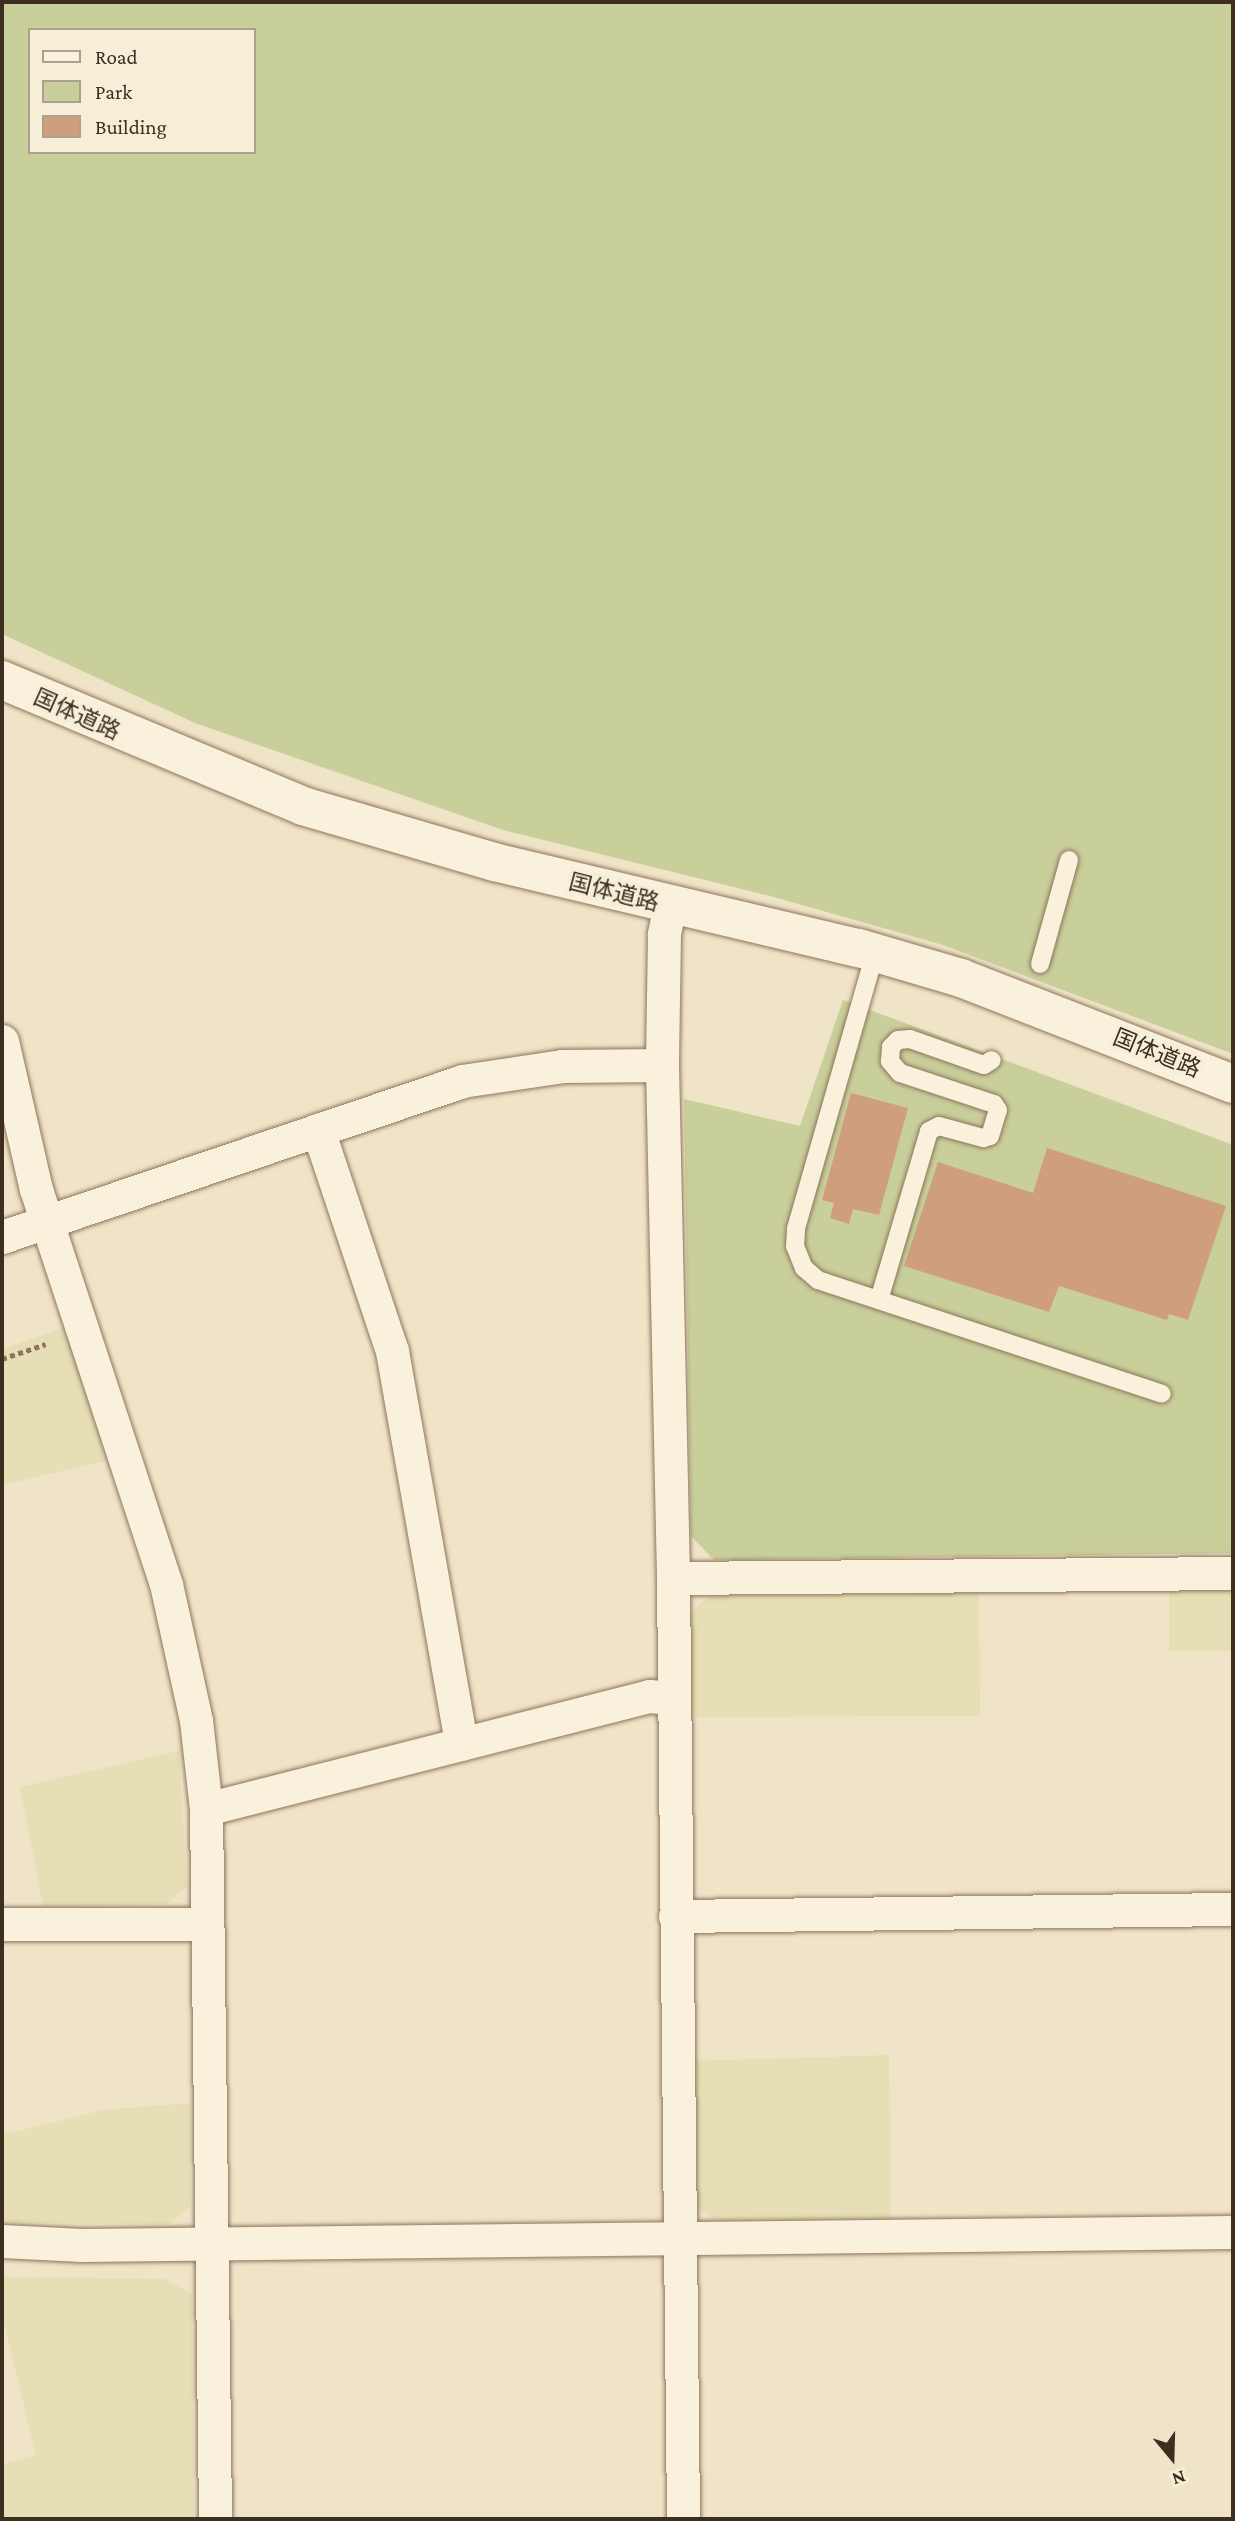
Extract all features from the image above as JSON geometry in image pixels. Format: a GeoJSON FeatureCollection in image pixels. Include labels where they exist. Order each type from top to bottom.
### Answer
{"type":"FeatureCollection","features":[{"type":"Feature","properties":{"kind":"street","name":"国体道路"},"geometry":{"type":"LineString","coordinates":[[2,680],[303,806],[494,862],[875,953],[1052,1010],[1233,1084]]}},
{"type":"Feature","properties":{"kind":"street"},"geometry":{"type":"LineString","coordinates":[[670,905],[664,934],[662,1065],[673,1578],[672,1698],[683,2519]]}},
{"type":"Feature","properties":{"kind":"street"},"geometry":{"type":"LineString","coordinates":[[2,1041],[47,1222],[166,1584],[194,1708],[206,1809],[209,2244],[215,2519]]}},
{"type":"Feature","properties":{"kind":"street"},"geometry":{"type":"LineString","coordinates":[[2,1237],[318,1130],[498,1073],[562,1066],[662,1065]]}},
{"type":"Feature","properties":{"kind":"street"},"geometry":{"type":"LineString","coordinates":[[318,1130],[393,1351],[461,1744]]}},
{"type":"Feature","properties":{"kind":"street"},"geometry":{"type":"LineString","coordinates":[[673,1578],[1233,1573]]}},
{"type":"Feature","properties":{"kind":"street"},"geometry":{"type":"LineString","coordinates":[[206,1809],[649,1696],[672,1698]]}},
{"type":"Feature","properties":{"kind":"street"},"geometry":{"type":"LineString","coordinates":[[675,1916],[1233,1909]]}},
{"type":"Feature","properties":{"kind":"street"},"geometry":{"type":"LineString","coordinates":[[2,1924],[207,1924]]}},
{"type":"Feature","properties":{"kind":"street"},"geometry":{"type":"LineString","coordinates":[[2,2241],[209,2244],[1233,2232]]}},
{"type":"Feature","properties":{"kind":"lane"},"geometry":{"type":"LineString","coordinates":[[1040,964],[1069,860]]}},
{"type":"Feature","properties":{"kind":"lane"},"geometry":{"type":"LineString","coordinates":[[875,953],[796,1229],[795,1245],[804,1268],[818,1280],[1162,1394]]}},
{"type":"Feature","properties":{"kind":"lane"},"geometry":{"type":"LineString","coordinates":[[879,1300],[929,1131],[939,1126],[983,1139],[990,1136],[998,1111],[994,1104],[900,1073],[890,1061],[891,1047],[898,1040],[910,1039],[984,1065],[992,1060]]}},
{"type":"Feature","properties":{"kind":"path"},"geometry":{"type":"LineString","coordinates":[[2,1359],[83,1332]]}},
{"type":"Feature","properties":{"kind":"shaded area"},"geometry":{"type":"Polygon","coordinates":[[[64,1328],[109,1460],[2,1485],[2,1349],[64,1328]]]}},
{"type":"Feature","properties":{"kind":"shaded area"},"geometry":{"type":"Polygon","coordinates":[[[1169,1590],[1233,1590],[1233,1651],[1169,1651],[1169,1590]]]}},
{"type":"Feature","properties":{"kind":"shaded area"},"geometry":{"type":"Polygon","coordinates":[[[979,1593],[980,1716],[689,1717],[689,1615],[710,1595],[979,1593]]]}},
{"type":"Feature","properties":{"kind":"shaded area"},"geometry":{"type":"Polygon","coordinates":[[[179,1751],[187,1887],[166,1904],[43,1906],[20,1787],[179,1751]]]}},
{"type":"Feature","properties":{"kind":"shaded area"},"geometry":{"type":"Polygon","coordinates":[[[889,2055],[891,2218],[714,2220],[695,2204],[694,2061],[889,2055]]]}},
{"type":"Feature","properties":{"kind":"shaded area"},"geometry":{"type":"Polygon","coordinates":[[[190,2103],[190,2206],[169,2224],[2,2222],[2,2135],[103,2110],[190,2103]]]}},
{"type":"Feature","properties":{"kind":"shaded area"},"geometry":{"type":"Polygon","coordinates":[[[2,2277],[165,2279],[192,2294],[194,2519],[2,2519],[2,2464],[36,2456],[2,2314],[2,2277]]]}},
{"type":"Feature","properties":{"kind":"green space"},"geometry":{"type":"Polygon","coordinates":[[[2,2],[1233,2],[1233,1054],[943,945],[770,896],[503,830],[195,723],[2,634],[2,2]]]}},
{"type":"Feature","properties":{"kind":"green space"},"geometry":{"type":"Polygon","coordinates":[[[843,1000],[1233,1145],[1233,1553],[714,1560],[691,1536],[684,1099],[800,1126],[843,1000]]]}},
{"type":"Feature","properties":{"kind":"building"},"geometry":{"type":"Polygon","coordinates":[[[851,1093],[908,1108],[879,1215],[853,1209],[849,1224],[830,1218],[834,1203],[822,1200],[851,1093]]]}},
{"type":"Feature","properties":{"kind":"building"},"geometry":{"type":"Polygon","coordinates":[[[1047,1148],[1226,1206],[1188,1320],[1169,1314],[1167,1320],[1059,1286],[1049,1312],[904,1266],[938,1162],[1033,1193],[1047,1148]]]}}]}
